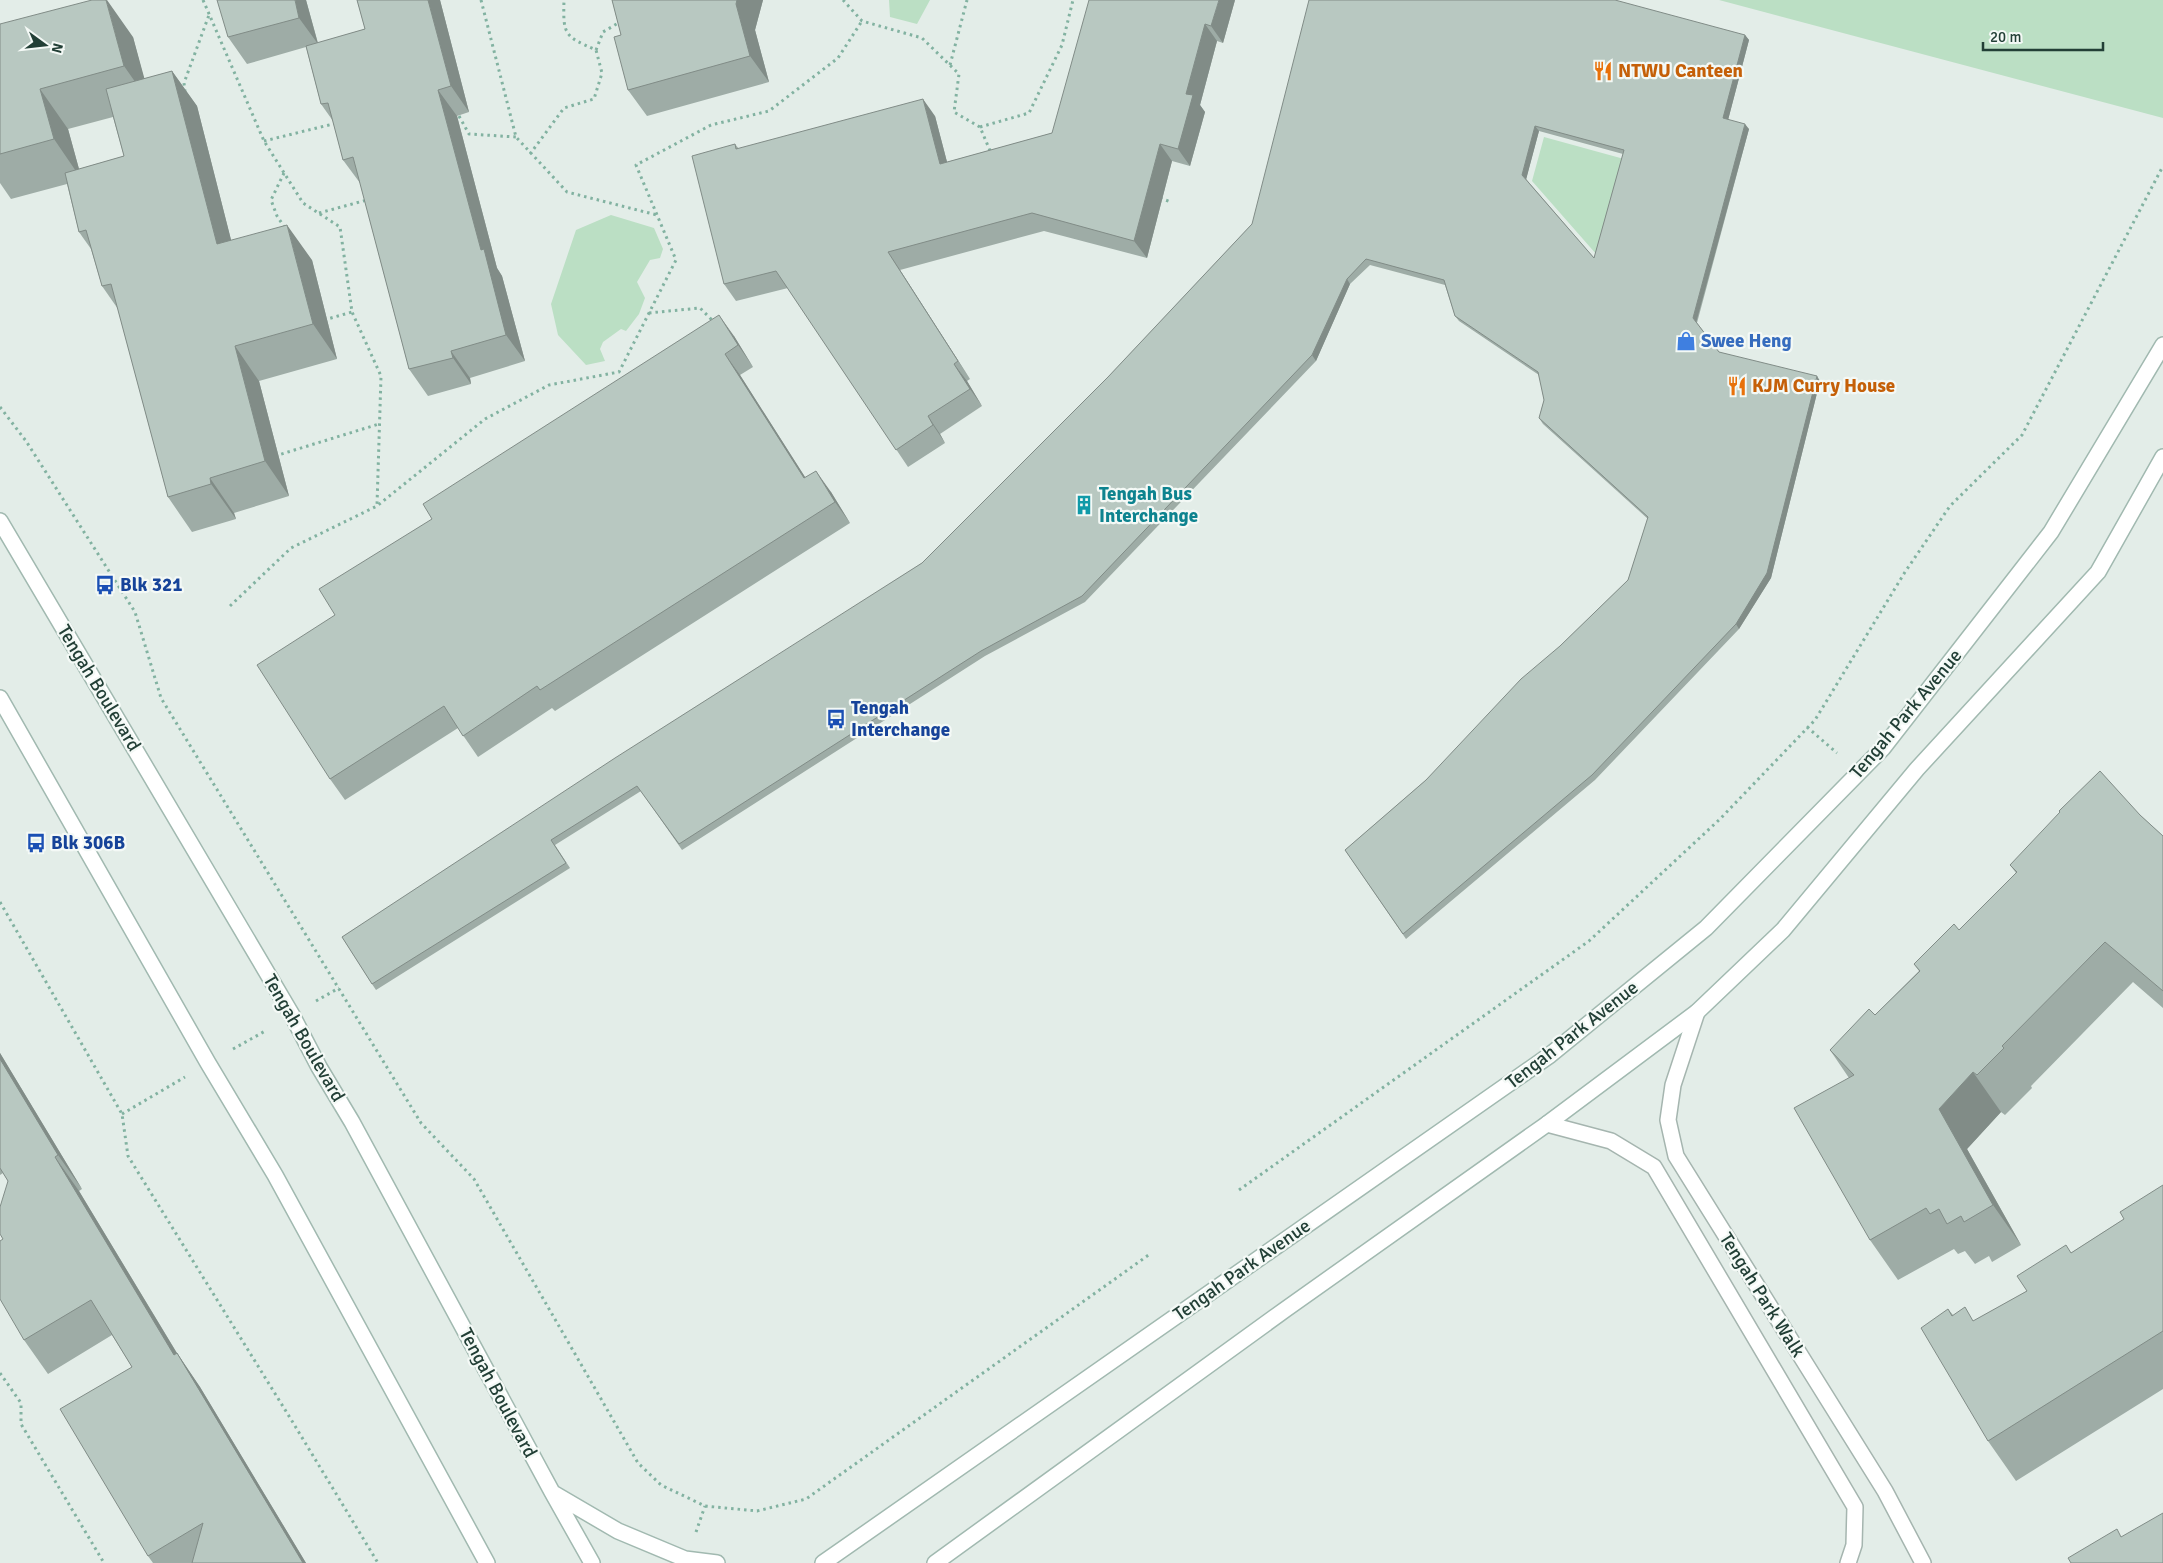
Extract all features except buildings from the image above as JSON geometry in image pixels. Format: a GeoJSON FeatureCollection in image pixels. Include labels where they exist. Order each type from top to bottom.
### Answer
{"type":"FeatureCollection","features":[{"type":"Feature","properties":{"kind":"street","name":"Tengah Park Avenue"},"geometry":{"type":"LineString","coordinates":[[820,1563],[1550,1055],[1706,928],[1883,748],[2051,532],[2163,345]]}},
{"type":"Feature","properties":{"kind":"street"},"geometry":{"type":"LineString","coordinates":[[936,1563],[1547,1124],[1697,1012],[1783,930],[1917,769],[2098,572],[2163,457]]}},
{"type":"Feature","properties":{"kind":"street","name":"Tengah Boulevard"},"geometry":{"type":"LineString","coordinates":[[0,521],[292,1015],[592,1563]]}},
{"type":"Feature","properties":{"kind":"street"},"geometry":{"type":"LineString","coordinates":[[0,698],[208,1063],[275,1176],[487,1563]]}},
{"type":"Feature","properties":{"kind":"street","name":"Tengah Park Walk"},"geometry":{"type":"LineString","coordinates":[[1697,1012],[1673,1085],[1668,1120],[1676,1156],[1885,1491],[1923,1563]]}},
{"type":"Feature","properties":{"kind":"street","name":"Tengah Park Walk"},"geometry":{"type":"LineString","coordinates":[[1547,1124],[1611,1141],[1654,1167],[1855,1507],[1854,1545],[1848,1563]]}},
{"type":"Feature","properties":{"kind":"street"},"geometry":{"type":"LineString","coordinates":[[552,1492],[618,1531],[685,1559],[717,1563]]}},
{"type":"Feature","properties":{"kind":"path"},"geometry":{"type":"LineString","coordinates":[[203,0],[264,141],[303,204],[340,226],[352,312],[381,376],[377,506]]}},
{"type":"Feature","properties":{"kind":"path"},"geometry":{"type":"LineString","coordinates":[[481,0],[516,138],[566,192],[658,216]]}},
{"type":"Feature","properties":{"kind":"path"},"geometry":{"type":"LineString","coordinates":[[564,0],[563,26],[571,39],[596,50]]}},
{"type":"Feature","properties":{"kind":"path"},"geometry":{"type":"LineString","coordinates":[[843,0],[862,22],[922,38],[960,74],[954,112],[980,127],[994,162]]}},
{"type":"Feature","properties":{"kind":"path"},"geometry":{"type":"LineString","coordinates":[[950,65],[967,0]]}},
{"type":"Feature","properties":{"kind":"path"},"geometry":{"type":"LineString","coordinates":[[980,127],[1029,113],[1062,45],[1073,0]]}},
{"type":"Feature","properties":{"kind":"path"},"geometry":{"type":"LineString","coordinates":[[187,100],[184,83],[209,14]]}},
{"type":"Feature","properties":{"kind":"path"},"geometry":{"type":"LineString","coordinates":[[530,154],[564,108],[594,99],[602,73],[596,50],[603,32],[620,23],[622,14]]}},
{"type":"Feature","properties":{"kind":"path"},"geometry":{"type":"LineString","coordinates":[[230,606],[291,548],[377,506],[485,419],[548,385],[619,372],[676,260],[636,165],[711,125],[769,110],[838,58],[862,22]]}},
{"type":"Feature","properties":{"kind":"path"},"geometry":{"type":"LineString","coordinates":[[459,116],[469,134],[516,138]]}},
{"type":"Feature","properties":{"kind":"path"},"geometry":{"type":"LineString","coordinates":[[264,141],[337,123]]}},
{"type":"Feature","properties":{"kind":"path"},"geometry":{"type":"LineString","coordinates":[[1239,1190],[1588,941],[1720,819],[1815,720],[1905,572],[1950,506],[2022,435],[2163,166]]}},
{"type":"Feature","properties":{"kind":"path"},"geometry":{"type":"LineString","coordinates":[[284,173],[271,200],[277,216],[286,230]]}},
{"type":"Feature","properties":{"kind":"path"},"geometry":{"type":"LineString","coordinates":[[1153,195],[1171,202]]}},
{"type":"Feature","properties":{"kind":"path"},"geometry":{"type":"LineString","coordinates":[[318,213],[370,199]]}},
{"type":"Feature","properties":{"kind":"path"},"geometry":{"type":"LineString","coordinates":[[649,313],[700,308],[718,326]]}},
{"type":"Feature","properties":{"kind":"path"},"geometry":{"type":"LineString","coordinates":[[315,323],[352,312]]}},
{"type":"Feature","properties":{"kind":"path"},"geometry":{"type":"LineString","coordinates":[[0,408],[26,441],[135,612],[161,698],[421,1123],[474,1179],[638,1463],[661,1485],[705,1506],[757,1510],[806,1500],[1150,1254]]}},
{"type":"Feature","properties":{"kind":"path"},"geometry":{"type":"LineString","coordinates":[[275,456],[380,424]]}},
{"type":"Feature","properties":{"kind":"path"},"geometry":{"type":"LineString","coordinates":[[1807,727],[1859,772]]}},
{"type":"Feature","properties":{"kind":"path"},"geometry":{"type":"LineString","coordinates":[[0,902],[122,1114],[128,1156],[378,1563]]}},
{"type":"Feature","properties":{"kind":"path"},"geometry":{"type":"LineString","coordinates":[[0,1373],[21,1403],[21,1424],[104,1563]]}},
{"type":"Feature","properties":{"kind":"green space"},"geometry":{"type":"Polygon","coordinates":[[[889,0],[930,0],[917,24],[890,17],[889,0]]]}},
{"type":"Feature","properties":{"kind":"green space"},"geometry":{"type":"Polygon","coordinates":[[[1719,0],[2163,0],[2163,118],[1719,0]]]}},
{"type":"Feature","properties":{"kind":"green space"},"geometry":{"type":"Polygon","coordinates":[[[1544,137],[1624,159],[1597,255],[1532,181],[1544,137]]]}},
{"type":"Feature","properties":{"kind":"green space"},"geometry":{"type":"Polygon","coordinates":[[[611,215],[654,228],[663,249],[660,258],[650,260],[637,282],[645,298],[639,314],[626,331],[621,329],[603,342],[600,349],[605,361],[586,365],[558,335],[551,304],[576,230],[611,215]]]}},
{"type":"Feature","properties":{"kind":"place","name":"NTWU Canteen"},"geometry":{"type":"Point","coordinates":[1603,71]}},
{"type":"Feature","properties":{"kind":"place","name":"Swee Heng"},"geometry":{"type":"Point","coordinates":[1686,341]}},
{"type":"Feature","properties":{"kind":"place","name":"KJM Curry House"},"geometry":{"type":"Point","coordinates":[1737,386]}},
{"type":"Feature","properties":{"kind":"place","name":"Tengah Bus Interchange"},"geometry":{"type":"Point","coordinates":[1084,505]}},
{"type":"Feature","properties":{"kind":"place","name":"Blk 321"},"geometry":{"type":"Point","coordinates":[105,585]}},
{"type":"Feature","properties":{"kind":"place","name":"Tengah Interchange"},"geometry":{"type":"Point","coordinates":[836,719]}},
{"type":"Feature","properties":{"kind":"place","name":"Blk 306B"},"geometry":{"type":"Point","coordinates":[36,843]}}]}
